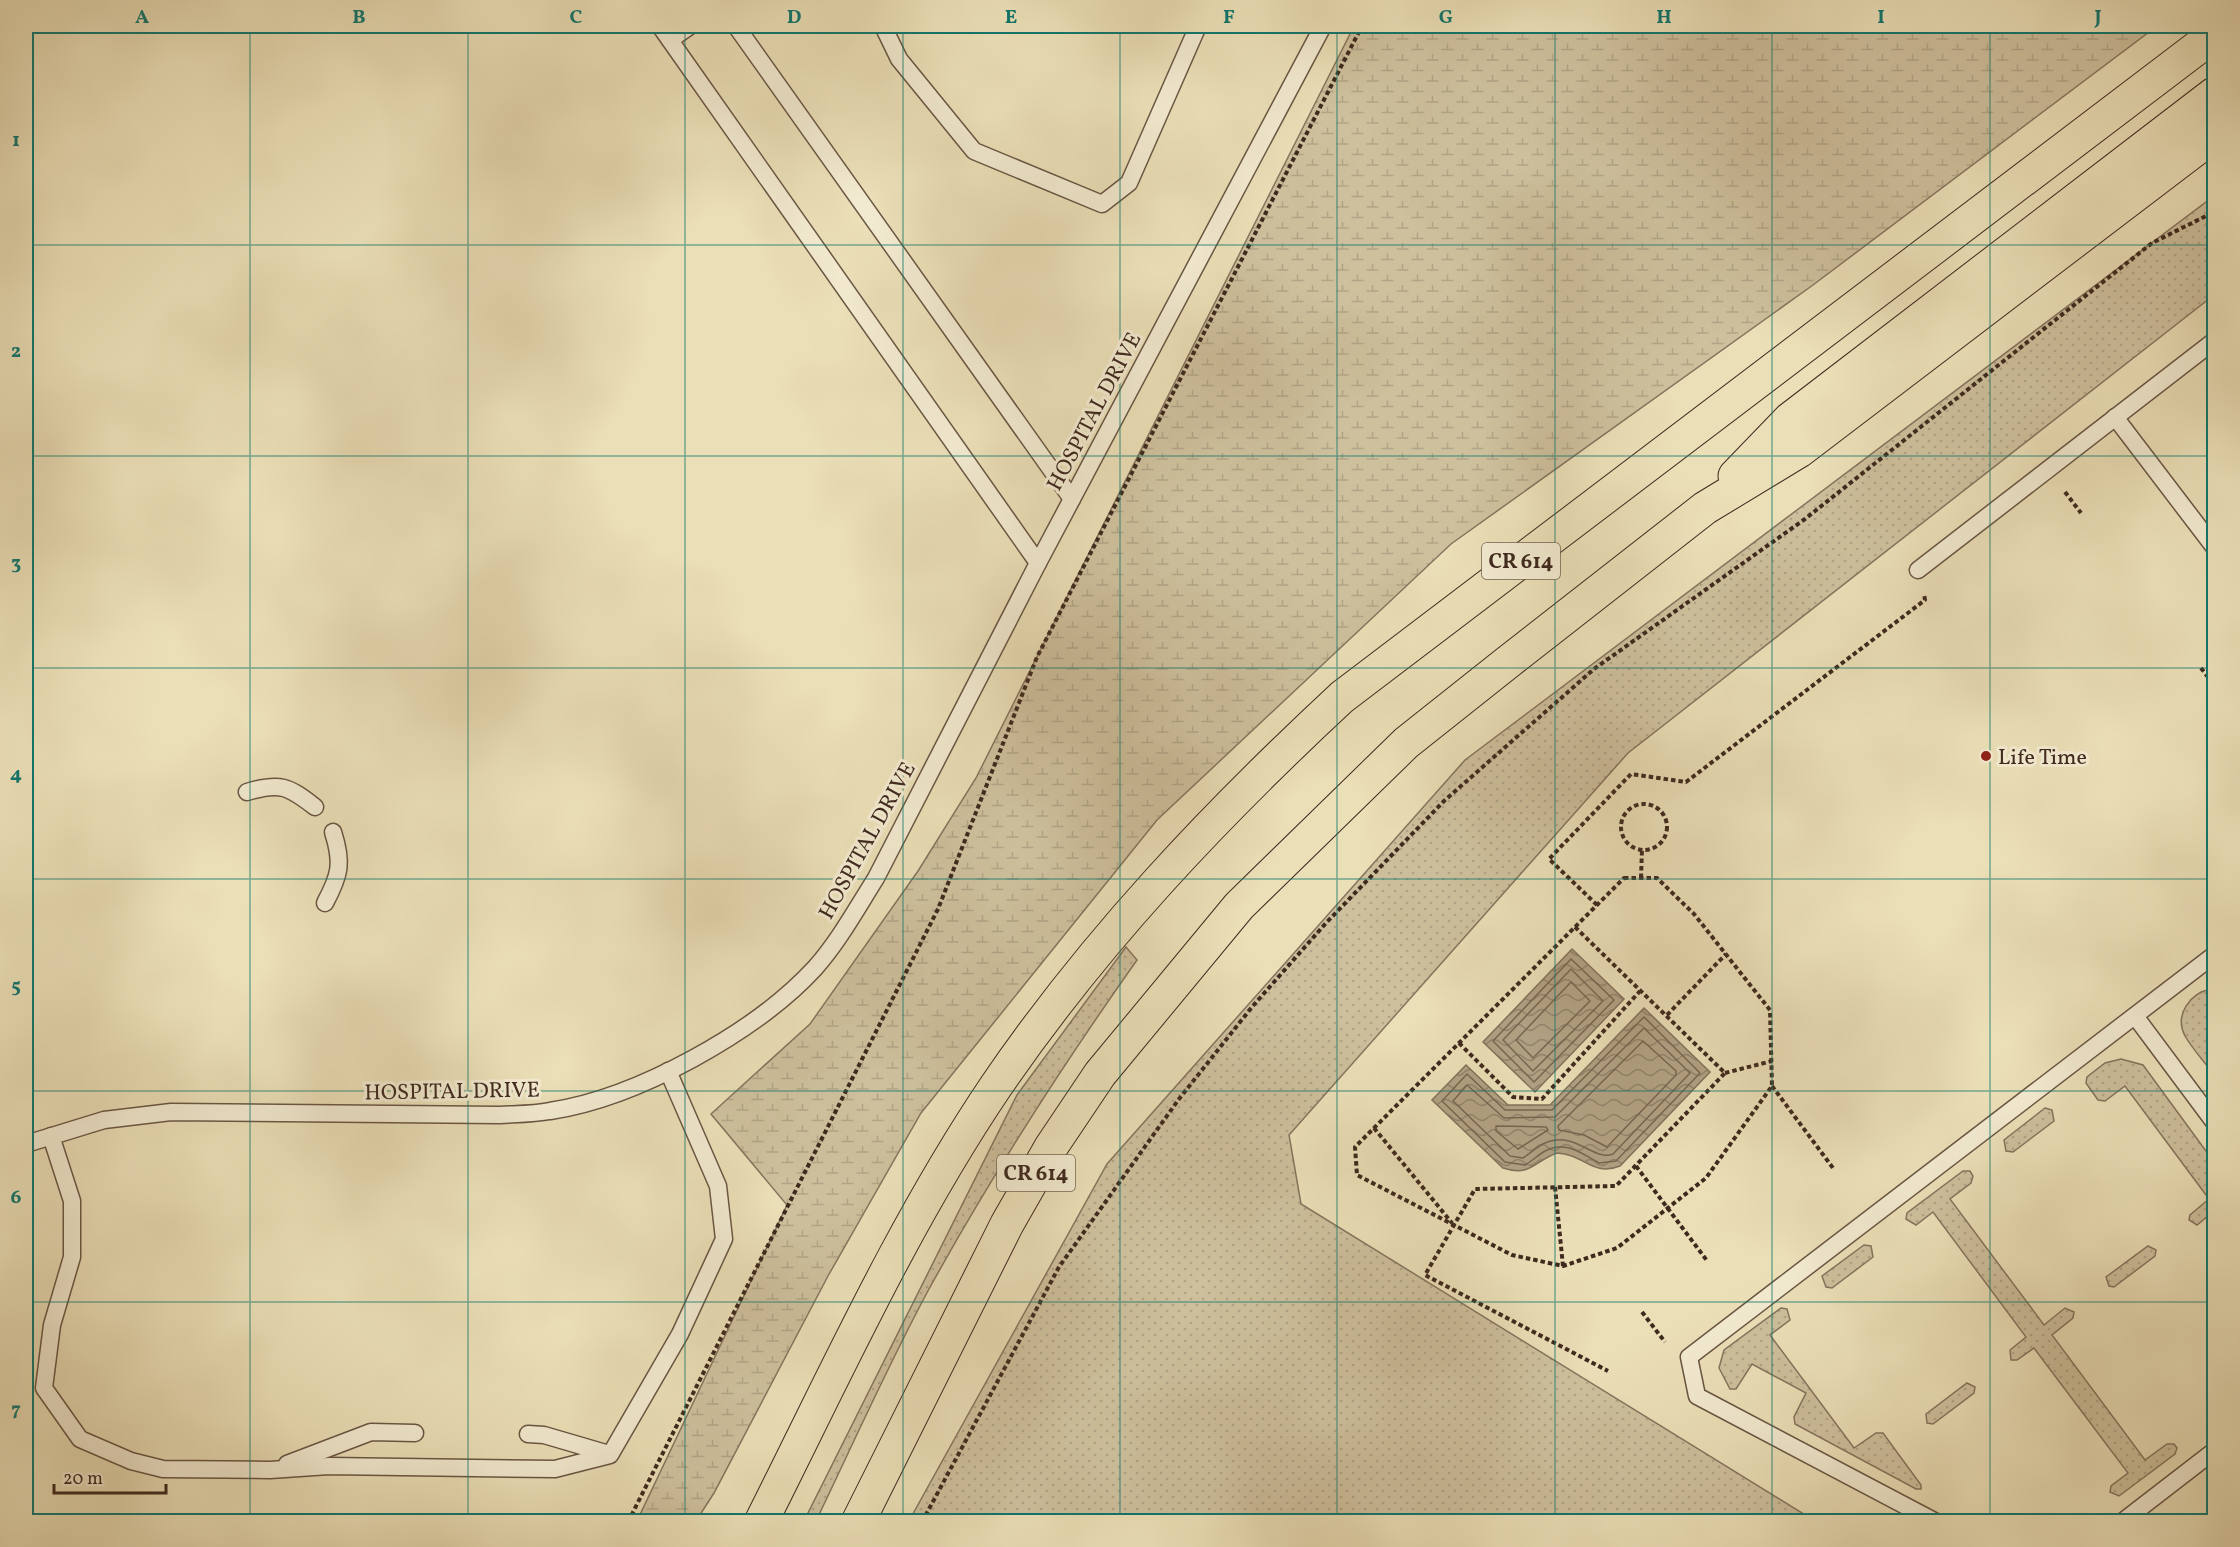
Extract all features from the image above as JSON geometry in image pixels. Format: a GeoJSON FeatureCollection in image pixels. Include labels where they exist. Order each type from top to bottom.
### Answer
{"type":"FeatureCollection","features":[{"type":"Feature","properties":{"kind":"highway","name":"CR 614"},"geometry":{"type":"LineString","coordinates":[[761,1521],[866,1311],[936,1182],[997,1085],[1088,963],[1170,868],[1262,772],[1342,697],[2214,35]]}},
{"type":"Feature","properties":{"kind":"highway"},"geometry":{"type":"LineString","coordinates":[[1705,508],[1790,418],[2214,94]]}},
{"type":"Feature","properties":{"kind":"highway"},"geometry":{"type":"LineString","coordinates":[[1705,508],[1799,451],[2214,135]]}},
{"type":"Feature","properties":{"kind":"highway","name":"CR 614"},"geometry":{"type":"LineString","coordinates":[[858,1521],[1007,1224],[1051,1147],[1100,1074],[1168,989],[1239,906],[1406,743],[1705,508]]}},
{"type":"Feature","properties":{"kind":"lane"},"geometry":{"type":"LineString","coordinates":[[660,26],[1038,563]]}},
{"type":"Feature","properties":{"kind":"lane"},"geometry":{"type":"LineString","coordinates":[[670,40],[690,26]]}},
{"type":"Feature","properties":{"kind":"lane"},"geometry":{"type":"LineString","coordinates":[[736,26],[1072,499]]}},
{"type":"Feature","properties":{"kind":"lane"},"geometry":{"type":"LineString","coordinates":[[883,26],[899,59],[974,151],[1102,204],[1129,183],[1198,26]]}},
{"type":"Feature","properties":{"kind":"lane","name":"HOSPITAL DRIVE"},"geometry":{"type":"LineString","coordinates":[[26,1144],[104,1120],[171,1112],[500,1115],[551,1111],[625,1091],[668,1071],[739,1031],[776,1003],[814,968],[846,926],[876,878],[1038,563],[1323,26]]}},
{"type":"Feature","properties":{"kind":"lane"},"geometry":{"type":"LineString","coordinates":[[1918,570],[2214,341]]}},
{"type":"Feature","properties":{"kind":"lane"},"geometry":{"type":"LineString","coordinates":[[2115,417],[2214,547]]}},
{"type":"Feature","properties":{"kind":"lane"},"geometry":{"type":"LineString","coordinates":[[246,792],[271,785],[292,789],[315,807]]}},
{"type":"Feature","properties":{"kind":"lane"},"geometry":{"type":"LineString","coordinates":[[325,903],[337,881],[341,855],[333,832]]}},
{"type":"Feature","properties":{"kind":"lane"},"geometry":{"type":"LineString","coordinates":[[1936,1521],[1697,1396],[1689,1357],[2214,955]]}},
{"type":"Feature","properties":{"kind":"lane"},"geometry":{"type":"LineString","coordinates":[[2135,1016],[2214,1122]]}},
{"type":"Feature","properties":{"kind":"lane"},"geometry":{"type":"LineString","coordinates":[[51,1136],[72,1200],[72,1257],[52,1325],[44,1388],[80,1439],[131,1461],[163,1469],[270,1470],[329,1466],[555,1469],[610,1455],[680,1334],[723,1239],[718,1186],[668,1071]]}},
{"type":"Feature","properties":{"kind":"lane"},"geometry":{"type":"LineString","coordinates":[[270,1470],[371,1432],[415,1433]]}},
{"type":"Feature","properties":{"kind":"lane"},"geometry":{"type":"LineString","coordinates":[[528,1434],[544,1435],[610,1455]]}},
{"type":"Feature","properties":{"kind":"lane"},"geometry":{"type":"LineString","coordinates":[[2122,1521],[2214,1451]]}},
{"type":"Feature","properties":{"kind":"path"},"geometry":{"type":"LineString","coordinates":[[628,1521],[938,909],[1037,657],[1362,26]]}},
{"type":"Feature","properties":{"kind":"path"},"geometry":{"type":"LineString","coordinates":[[921,1521],[1059,1267],[1118,1182],[1252,1007],[1326,923],[1444,801],[1594,669],[1733,568],[1806,519],[2152,243],[2214,212]]}},
{"type":"Feature","properties":{"kind":"path"},"geometry":{"type":"LineString","coordinates":[[1597,905],[1549,859],[1631,774],[1686,782],[1925,600],[1918,570]]}},
{"type":"Feature","properties":{"kind":"path"},"geometry":{"type":"LineString","coordinates":[[2201,668],[2214,685]]}},
{"type":"Feature","properties":{"kind":"path"},"geometry":{"type":"LineString","coordinates":[[1646,803],[1664,813],[1666,833],[1661,843],[1652,848],[1642,849],[1632,847],[1625,840],[1622,820],[1636,805],[1646,803]]}},
{"type":"Feature","properties":{"kind":"path"},"geometry":{"type":"LineString","coordinates":[[1641,878],[1642,849]]}},
{"type":"Feature","properties":{"kind":"path"},"geometry":{"type":"LineString","coordinates":[[1624,878],[1641,878],[1657,878],[1694,914],[1770,1010],[1772,1086],[1706,1178],[1617,1248],[1563,1266],[1512,1255],[1357,1175],[1355,1147],[1624,878]]}},
{"type":"Feature","properties":{"kind":"path"},"geometry":{"type":"LineString","coordinates":[[1575,927],[1725,1073]]}},
{"type":"Feature","properties":{"kind":"path"},"geometry":{"type":"LineString","coordinates":[[1666,1016],[1726,954]]}},
{"type":"Feature","properties":{"kind":"path"},"geometry":{"type":"LineString","coordinates":[[1459,1042],[1513,1097],[1542,1099],[1640,991]]}},
{"type":"Feature","properties":{"kind":"path"},"geometry":{"type":"LineString","coordinates":[[1608,1371],[1425,1275],[1475,1189],[1616,1186],[1725,1073],[1772,1061]]}},
{"type":"Feature","properties":{"kind":"path"},"geometry":{"type":"LineString","coordinates":[[1772,1086],[1833,1168]]}},
{"type":"Feature","properties":{"kind":"path"},"geometry":{"type":"LineString","coordinates":[[1374,1128],[1454,1226]]}},
{"type":"Feature","properties":{"kind":"path"},"geometry":{"type":"LineString","coordinates":[[1636,1166],[1708,1262]]}},
{"type":"Feature","properties":{"kind":"path"},"geometry":{"type":"LineString","coordinates":[[1555,1187],[1563,1266]]}},
{"type":"Feature","properties":{"kind":"path"},"geometry":{"type":"LineString","coordinates":[[1642,1312],[1664,1341],[1689,1357]]}},
{"type":"Feature","properties":{"kind":"green space"},"geometry":{"type":"Polygon","coordinates":[[[1354,26],[2157,26],[1813,285],[1451,544],[1157,820],[921,1113],[828,1276],[714,1493],[696,1521],[637,1521],[787,1205],[711,1114],[810,1024],[918,871],[976,778],[1354,26]]]}},
{"type":"Feature","properties":{"kind":"green space"},"geometry":{"type":"Polygon","coordinates":[[[2214,196],[2214,295],[1628,753],[1289,1135],[1301,1204],[1815,1521],[909,1521],[1107,1164],[1465,760],[2214,196]]]}},
{"type":"Feature","properties":{"kind":"green space"},"geometry":{"type":"Polygon","coordinates":[[[1126,947],[1137,960],[1055,1081],[978,1204],[914,1318],[816,1521],[804,1521],[1017,1095],[1126,947]]]}},
{"type":"Feature","properties":{"kind":"green space"},"geometry":{"type":"Polygon","coordinates":[[[2214,990],[2214,1019],[2209,1023],[2214,1030],[2214,1075],[2185,1036],[2181,1020],[2191,1000],[2203,991],[2214,990]]]}},
{"type":"Feature","properties":{"kind":"green space"},"geometry":{"type":"Polygon","coordinates":[[[2121,1059],[2143,1065],[2214,1162],[2214,1211],[2197,1225],[2189,1220],[2190,1215],[2209,1199],[2125,1086],[2105,1101],[2098,1100],[2086,1083],[2087,1077],[2105,1063],[2121,1059]]]}},
{"type":"Feature","properties":{"kind":"green space"},"geometry":{"type":"Polygon","coordinates":[[[2045,1108],[2052,1110],[2054,1121],[2013,1152],[2006,1151],[2004,1140],[2045,1108]]]}},
{"type":"Feature","properties":{"kind":"green space"},"geometry":{"type":"Polygon","coordinates":[[[1963,1171],[1970,1171],[1973,1176],[1971,1183],[1950,1199],[2044,1325],[2065,1308],[2074,1312],[2073,1318],[2052,1335],[2145,1460],[2167,1444],[2174,1444],[2177,1448],[2175,1454],[2119,1496],[2110,1492],[2111,1486],[2128,1473],[2034,1348],[2017,1360],[2011,1360],[2010,1350],[2026,1337],[1933,1212],[1916,1225],[1906,1219],[1907,1213],[1963,1171]]]}},
{"type":"Feature","properties":{"kind":"green space"},"geometry":{"type":"Polygon","coordinates":[[[1864,1245],[1871,1246],[1873,1257],[1832,1288],[1826,1287],[1822,1276],[1864,1245]]]}},
{"type":"Feature","properties":{"kind":"green space"},"geometry":{"type":"Polygon","coordinates":[[[2148,1246],[2156,1250],[2155,1256],[2114,1287],[2109,1286],[2106,1277],[2148,1246]]]}},
{"type":"Feature","properties":{"kind":"green space"},"geometry":{"type":"Polygon","coordinates":[[[1781,1308],[1787,1309],[1790,1320],[1770,1335],[1854,1448],[1876,1433],[1883,1433],[1921,1485],[1921,1489],[1916,1489],[1795,1424],[1794,1417],[1806,1393],[1752,1364],[1736,1389],[1730,1389],[1719,1368],[1724,1350],[1781,1308]]]}},
{"type":"Feature","properties":{"kind":"green space"},"geometry":{"type":"Polygon","coordinates":[[[1967,1383],[1975,1387],[1974,1393],[1933,1424],[1927,1423],[1926,1414],[1967,1383]]]}},
{"type":"Feature","properties":{"kind":"water"},"geometry":{"type":"Polygon","coordinates":[[[1572,949],[1624,999],[1535,1092],[1483,1042],[1572,949]]]}},
{"type":"Feature","properties":{"kind":"water"},"geometry":{"type":"Polygon","coordinates":[[[1644,1008],[1710,1072],[1620,1166],[1602,1169],[1566,1154],[1557,1153],[1520,1171],[1503,1168],[1432,1100],[1466,1065],[1508,1105],[1550,1105],[1644,1008]]]}},
{"type":"Feature","properties":{"kind":"place","name":"Life Time"},"geometry":{"type":"Point","coordinates":[1986,756]}}]}
